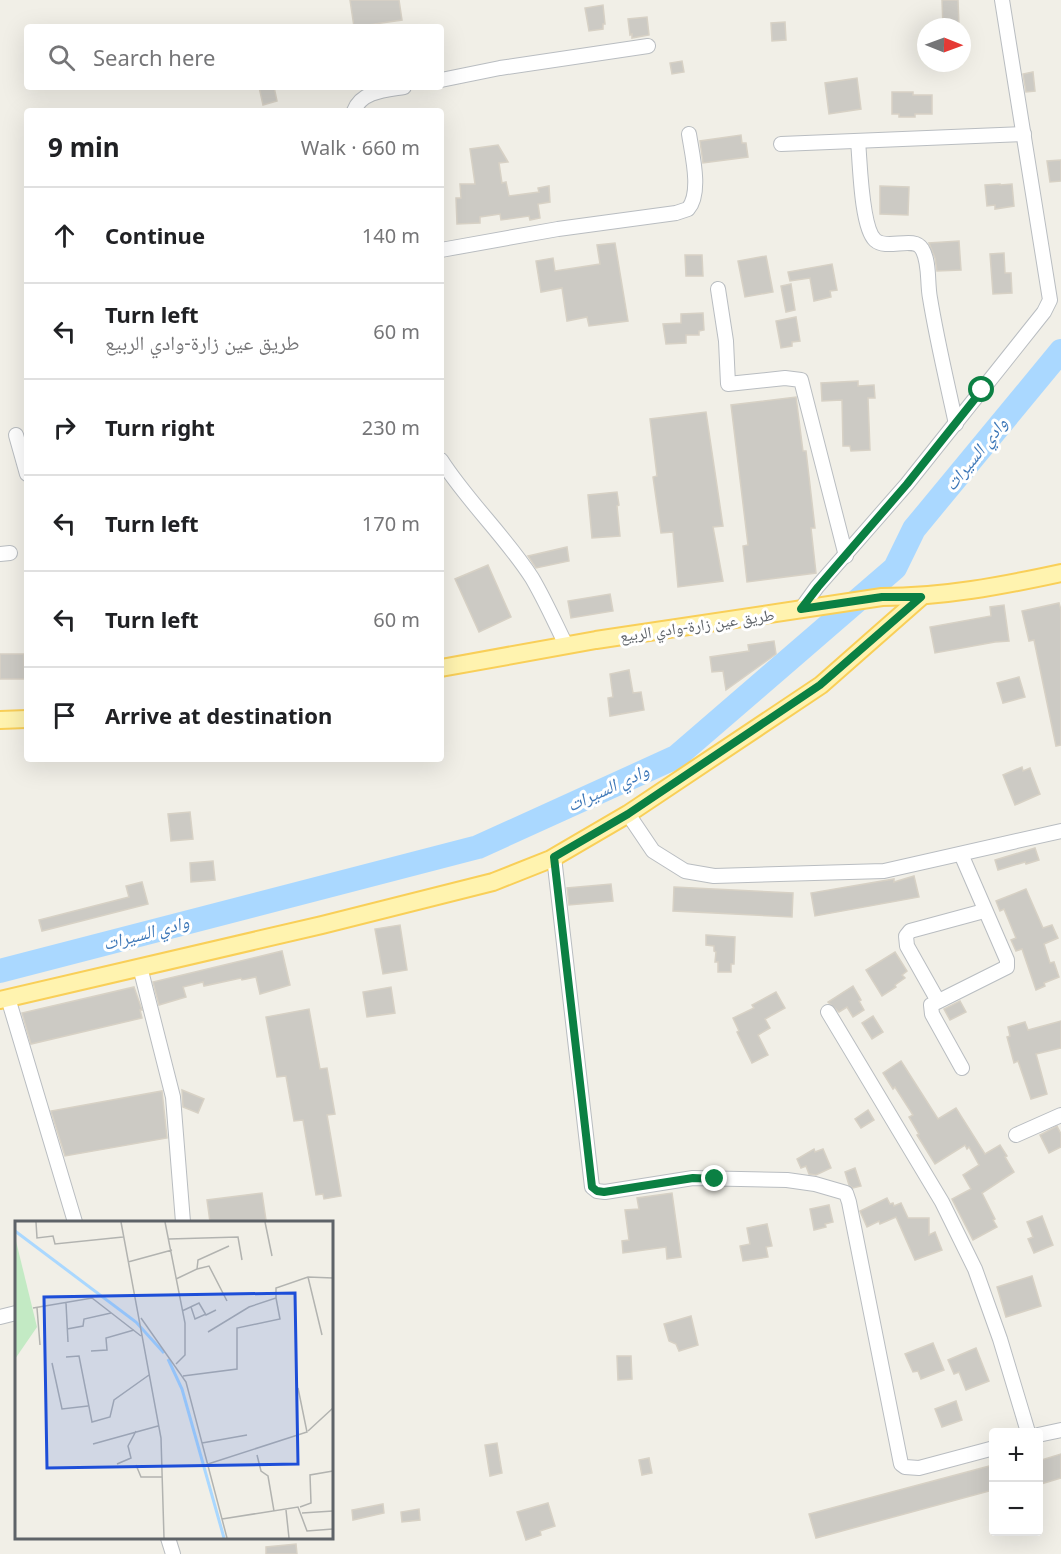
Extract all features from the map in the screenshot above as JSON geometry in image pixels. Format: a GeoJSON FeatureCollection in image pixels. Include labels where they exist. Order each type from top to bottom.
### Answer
{"type":"FeatureCollection","features":[{"type":"Feature","properties":{"kind":"main road","name":"طريق عين زارة-وادي الربيع"},"geometry":{"type":"LineString","coordinates":[[444,667],[566,645],[882,597],[921,597],[986,589],[1061,573]]}},
{"type":"Feature","properties":{"kind":"main road"},"geometry":{"type":"LineString","coordinates":[[4,999],[322,925],[493,882],[554,857],[628,814],[820,685],[921,597]]}},
{"type":"Feature","properties":{"kind":"main road"},"geometry":{"type":"LineString","coordinates":[[0,720],[24,719]]}},
{"type":"Feature","properties":{"kind":"street"},"geometry":{"type":"LineString","coordinates":[[801,609],[956,424],[1044,312],[1050,300],[1002,0]]}},
{"type":"Feature","properties":{"kind":"street"},"geometry":{"type":"LineString","coordinates":[[444,79],[500,68],[648,46]]}},
{"type":"Feature","properties":{"kind":"street"},"geometry":{"type":"LineString","coordinates":[[355,108],[363,98],[389,90]]}},
{"type":"Feature","properties":{"kind":"street"},"geometry":{"type":"LineString","coordinates":[[444,249],[558,229],[676,213],[688,209],[695,199],[694,169],[688,134]]}},
{"type":"Feature","properties":{"kind":"street"},"geometry":{"type":"LineString","coordinates":[[781,144],[1024,134]]}},
{"type":"Feature","properties":{"kind":"street"},"geometry":{"type":"LineString","coordinates":[[858,141],[864,210],[873,239],[882,244],[915,243],[921,248],[926,263],[934,322],[956,424]]}},
{"type":"Feature","properties":{"kind":"street"},"geometry":{"type":"LineString","coordinates":[[718,289],[726,341],[728,384],[785,378],[801,380],[846,556]]}},
{"type":"Feature","properties":{"kind":"street"},"geometry":{"type":"LineString","coordinates":[[16,435],[24,463]]}},
{"type":"Feature","properties":{"kind":"street"},"geometry":{"type":"LineString","coordinates":[[444,464],[532,578],[566,645]]}},
{"type":"Feature","properties":{"kind":"street"},"geometry":{"type":"LineString","coordinates":[[628,814],[653,851],[685,871],[714,876],[884,871],[1061,831]]}},
{"type":"Feature","properties":{"kind":"street"},"geometry":{"type":"LineString","coordinates":[[961,854],[1007,960],[1007,967],[931,1005],[932,1014],[962,1068]]}},
{"type":"Feature","properties":{"kind":"street"},"geometry":{"type":"LineString","coordinates":[[554,857],[592,1187],[604,1192],[693,1178],[787,1180],[815,1184],[846,1193],[852,1213],[901,1464],[912,1469],[989,1449]]}},
{"type":"Feature","properties":{"kind":"street"},"geometry":{"type":"LineString","coordinates":[[938,1001],[907,946],[906,936],[910,931],[984,911]]}},
{"type":"Feature","properties":{"kind":"street"},"geometry":{"type":"LineString","coordinates":[[140,967],[173,1097],[183,1221]]}},
{"type":"Feature","properties":{"kind":"street"},"geometry":{"type":"LineString","coordinates":[[4,999],[75,1221]]}},
{"type":"Feature","properties":{"kind":"street"},"geometry":{"type":"LineString","coordinates":[[828,1012],[942,1203],[975,1269],[1000,1339],[1027,1428]]}},
{"type":"Feature","properties":{"kind":"street"},"geometry":{"type":"LineString","coordinates":[[1016,1135],[1061,1115]]}},
{"type":"Feature","properties":{"kind":"street"},"geometry":{"type":"LineString","coordinates":[[0,1317],[15,1313]]}},
{"type":"Feature","properties":{"kind":"street"},"geometry":{"type":"LineString","coordinates":[[1043,1434],[1061,1430]]}},
{"type":"Feature","properties":{"kind":"street"},"geometry":{"type":"LineString","coordinates":[[168,1539],[173,1554]]}},
{"type":"Feature","properties":{"kind":"building"},"geometry":{"type":"Polygon","coordinates":[[[350,0],[399,0],[402,20],[354,24],[350,0]]]}},
{"type":"Feature","properties":{"kind":"building"},"geometry":{"type":"Polygon","coordinates":[[[942,0],[958,0],[959,18],[943,18],[942,0]]]}},
{"type":"Feature","properties":{"kind":"building"},"geometry":{"type":"Polygon","coordinates":[[[603,5],[605,24],[603,24],[603,29],[589,31],[585,8],[603,5]]]}},
{"type":"Feature","properties":{"kind":"building"},"geometry":{"type":"Polygon","coordinates":[[[647,17],[649,35],[632,38],[628,19],[647,17]]]}},
{"type":"Feature","properties":{"kind":"building"},"geometry":{"type":"Polygon","coordinates":[[[785,22],[786,40],[772,41],[771,23],[785,22]]]}},
{"type":"Feature","properties":{"kind":"building"},"geometry":{"type":"Polygon","coordinates":[[[682,61],[684,72],[672,74],[670,63],[682,61]]]}},
{"type":"Feature","properties":{"kind":"building"},"geometry":{"type":"Polygon","coordinates":[[[1033,72],[1035,91],[1026,92],[1023,74],[1033,72]]]}},
{"type":"Feature","properties":{"kind":"building"},"geometry":{"type":"Polygon","coordinates":[[[857,78],[861,109],[829,114],[825,83],[857,78]]]}},
{"type":"Feature","properties":{"kind":"building"},"geometry":{"type":"Polygon","coordinates":[[[260,90],[275,90],[277,101],[263,105],[260,90]]]}},
{"type":"Feature","properties":{"kind":"building"},"geometry":{"type":"Polygon","coordinates":[[[892,92],[932,95],[932,114],[899,117],[899,114],[892,114],[892,92]]]}},
{"type":"Feature","properties":{"kind":"building"},"geometry":{"type":"Polygon","coordinates":[[[741,135],[742,143],[746,143],[748,157],[703,163],[700,141],[741,135]]]}},
{"type":"Feature","properties":{"kind":"building"},"geometry":{"type":"Polygon","coordinates":[[[498,145],[508,162],[499,163],[502,183],[506,182],[509,196],[539,192],[538,188],[549,186],[550,202],[538,204],[540,218],[530,220],[529,216],[501,220],[500,214],[480,217],[480,223],[457,224],[456,198],[461,198],[460,184],[475,184],[470,149],[498,145]]]}},
{"type":"Feature","properties":{"kind":"building"},"geometry":{"type":"Polygon","coordinates":[[[1061,160],[1061,181],[1050,182],[1047,161],[1061,160]]]}},
{"type":"Feature","properties":{"kind":"building"},"geometry":{"type":"Polygon","coordinates":[[[1012,184],[1014,206],[995,209],[995,205],[987,206],[985,185],[1012,184]]]}},
{"type":"Feature","properties":{"kind":"building"},"geometry":{"type":"Polygon","coordinates":[[[880,186],[909,187],[908,215],[880,214],[880,186]]]}},
{"type":"Feature","properties":{"kind":"building"},"geometry":{"type":"Polygon","coordinates":[[[959,241],[961,270],[937,271],[929,243],[959,241]]]}},
{"type":"Feature","properties":{"kind":"building"},"geometry":{"type":"Polygon","coordinates":[[[615,243],[628,321],[589,326],[587,317],[567,321],[562,288],[541,292],[536,261],[553,258],[555,271],[600,264],[597,245],[615,243]]]}},
{"type":"Feature","properties":{"kind":"building"},"geometry":{"type":"Polygon","coordinates":[[[1004,253],[1005,273],[1011,273],[1012,293],[993,294],[990,254],[1004,253]]]}},
{"type":"Feature","properties":{"kind":"building"},"geometry":{"type":"Polygon","coordinates":[[[685,255],[702,255],[703,276],[686,276],[685,255]]]}},
{"type":"Feature","properties":{"kind":"building"},"geometry":{"type":"Polygon","coordinates":[[[766,256],[773,292],[745,297],[738,261],[766,256]]]}},
{"type":"Feature","properties":{"kind":"building"},"geometry":{"type":"Polygon","coordinates":[[[832,264],[837,290],[830,291],[831,297],[814,301],[810,278],[790,281],[788,272],[832,264]]]}},
{"type":"Feature","properties":{"kind":"building"},"geometry":{"type":"Polygon","coordinates":[[[791,284],[795,310],[786,312],[781,286],[791,284]]]}},
{"type":"Feature","properties":{"kind":"building"},"geometry":{"type":"Polygon","coordinates":[[[703,313],[704,330],[699,331],[699,335],[686,335],[686,343],[666,344],[663,324],[681,323],[681,314],[703,313]]]}},
{"type":"Feature","properties":{"kind":"building"},"geometry":{"type":"Polygon","coordinates":[[[796,317],[800,341],[792,342],[792,346],[781,348],[776,321],[796,317]]]}},
{"type":"Feature","properties":{"kind":"building"},"geometry":{"type":"Polygon","coordinates":[[[858,381],[858,386],[874,385],[875,398],[868,398],[870,450],[851,451],[850,446],[843,446],[842,400],[822,401],[821,383],[858,381]]]}},
{"type":"Feature","properties":{"kind":"building"},"geometry":{"type":"Polygon","coordinates":[[[796,397],[803,451],[806,451],[815,528],[811,528],[816,573],[747,582],[743,546],[748,545],[731,405],[796,397]]]}},
{"type":"Feature","properties":{"kind":"building"},"geometry":{"type":"Polygon","coordinates":[[[706,412],[723,526],[713,527],[723,581],[678,587],[673,532],[661,533],[653,477],[657,476],[650,419],[706,412]]]}},
{"type":"Feature","properties":{"kind":"building"},"geometry":{"type":"Polygon","coordinates":[[[617,492],[620,536],[592,538],[588,495],[617,492]]]}},
{"type":"Feature","properties":{"kind":"building"},"geometry":{"type":"Polygon","coordinates":[[[567,547],[569,561],[536,568],[528,556],[567,547]]]}},
{"type":"Feature","properties":{"kind":"building"},"geometry":{"type":"Polygon","coordinates":[[[488,565],[511,617],[479,632],[455,579],[488,565]]]}},
{"type":"Feature","properties":{"kind":"building"},"geometry":{"type":"Polygon","coordinates":[[[610,594],[613,611],[571,618],[568,601],[610,594]]]}},
{"type":"Feature","properties":{"kind":"building"},"geometry":{"type":"Polygon","coordinates":[[[1059,603],[1061,610],[1061,745],[1056,746],[1034,640],[1029,641],[1022,611],[1059,603]]]}},
{"type":"Feature","properties":{"kind":"building"},"geometry":{"type":"Polygon","coordinates":[[[1004,605],[1009,641],[935,653],[930,627],[991,616],[990,607],[1004,605]]]}},
{"type":"Feature","properties":{"kind":"building"},"geometry":{"type":"Polygon","coordinates":[[[774,641],[776,654],[726,690],[723,671],[712,672],[710,657],[749,651],[748,645],[774,641]]]}},
{"type":"Feature","properties":{"kind":"building"},"geometry":{"type":"Polygon","coordinates":[[[0,654],[24,654],[24,679],[0,679],[0,654]]]}},
{"type":"Feature","properties":{"kind":"building"},"geometry":{"type":"Polygon","coordinates":[[[629,670],[633,693],[641,692],[644,710],[610,716],[608,698],[613,697],[610,674],[629,670]]]}},
{"type":"Feature","properties":{"kind":"building"},"geometry":{"type":"Polygon","coordinates":[[[1019,677],[1025,697],[1003,703],[997,683],[1019,677]]]}},
{"type":"Feature","properties":{"kind":"building"},"geometry":{"type":"Polygon","coordinates":[[[1022,767],[1023,771],[1030,768],[1040,794],[1015,805],[1003,775],[1022,767]]]}},
{"type":"Feature","properties":{"kind":"building"},"geometry":{"type":"Polygon","coordinates":[[[190,812],[193,839],[171,841],[168,814],[190,812]]]}},
{"type":"Feature","properties":{"kind":"building"},"geometry":{"type":"Polygon","coordinates":[[[1035,848],[1039,860],[998,870],[995,860],[1035,848]]]}},
{"type":"Feature","properties":{"kind":"building"},"geometry":{"type":"Polygon","coordinates":[[[213,861],[215,880],[191,882],[190,863],[213,861]]]}},
{"type":"Feature","properties":{"kind":"building"},"geometry":{"type":"Polygon","coordinates":[[[914,876],[919,897],[815,916],[811,893],[894,879],[894,882],[914,876]]]}},
{"type":"Feature","properties":{"kind":"building"},"geometry":{"type":"Polygon","coordinates":[[[142,882],[148,904],[42,931],[39,920],[129,897],[126,886],[142,882]]]}},
{"type":"Feature","properties":{"kind":"building"},"geometry":{"type":"Polygon","coordinates":[[[611,884],[613,901],[569,905],[567,888],[611,884]]]}},
{"type":"Feature","properties":{"kind":"building"},"geometry":{"type":"Polygon","coordinates":[[[674,887],[793,893],[792,917],[673,911],[674,887]]]}},
{"type":"Feature","properties":{"kind":"building"},"geometry":{"type":"Polygon","coordinates":[[[1026,889],[1043,928],[1052,925],[1058,938],[1044,944],[1050,963],[1054,962],[1059,977],[1044,983],[1045,986],[1036,990],[1022,949],[1016,951],[1011,940],[1016,938],[1004,909],[1000,911],[996,901],[1026,889]]]}},
{"type":"Feature","properties":{"kind":"building"},"geometry":{"type":"Polygon","coordinates":[[[400,925],[407,970],[383,974],[375,929],[400,925]]]}},
{"type":"Feature","properties":{"kind":"building"},"geometry":{"type":"Polygon","coordinates":[[[706,935],[735,937],[734,964],[731,964],[731,972],[718,972],[718,962],[715,962],[716,952],[714,946],[706,945],[706,935]]]}},
{"type":"Feature","properties":{"kind":"building"},"geometry":{"type":"Polygon","coordinates":[[[282,951],[290,985],[260,994],[256,977],[204,986],[203,982],[183,987],[186,997],[159,1005],[153,982],[282,951]]]}},
{"type":"Feature","properties":{"kind":"building"},"geometry":{"type":"Polygon","coordinates":[[[895,952],[907,971],[902,975],[905,978],[882,996],[866,970],[895,952]]]}},
{"type":"Feature","properties":{"kind":"building"},"geometry":{"type":"Polygon","coordinates":[[[853,986],[864,1010],[853,1017],[847,1007],[839,1012],[828,1002],[853,986]]]}},
{"type":"Feature","properties":{"kind":"building"},"geometry":{"type":"Polygon","coordinates":[[[134,987],[142,1010],[140,1010],[142,1018],[31,1044],[22,1013],[134,987]]]}},
{"type":"Feature","properties":{"kind":"building"},"geometry":{"type":"Polygon","coordinates":[[[391,987],[395,1013],[367,1017],[363,992],[391,987]]]}},
{"type":"Feature","properties":{"kind":"building"},"geometry":{"type":"Polygon","coordinates":[[[776,992],[785,1008],[765,1019],[770,1028],[758,1035],[768,1055],[752,1063],[733,1018],[754,1008],[752,1005],[776,992]]]}},
{"type":"Feature","properties":{"kind":"building"},"geometry":{"type":"Polygon","coordinates":[[[960,1001],[966,1012],[950,1020],[944,1009],[960,1001]]]}},
{"type":"Feature","properties":{"kind":"building"},"geometry":{"type":"Polygon","coordinates":[[[309,1009],[320,1069],[327,1068],[335,1114],[327,1115],[341,1196],[324,1199],[323,1194],[316,1195],[303,1120],[294,1121],[286,1076],[277,1077],[266,1017],[309,1009]]]}},
{"type":"Feature","properties":{"kind":"building"},"geometry":{"type":"Polygon","coordinates":[[[873,1016],[883,1032],[872,1039],[862,1023],[873,1016]]]}},
{"type":"Feature","properties":{"kind":"building"},"geometry":{"type":"Polygon","coordinates":[[[1061,1021],[1061,1048],[1036,1054],[1047,1094],[1031,1099],[1018,1061],[1014,1063],[1007,1037],[1010,1036],[1008,1027],[1025,1022],[1028,1030],[1061,1021]]]}},
{"type":"Feature","properties":{"kind":"building"},"geometry":{"type":"Polygon","coordinates":[[[901,1061],[938,1119],[956,1108],[985,1154],[1000,1145],[1014,1172],[982,1193],[997,1227],[973,1240],[952,1199],[971,1189],[963,1175],[979,1165],[969,1147],[967,1149],[965,1145],[935,1164],[917,1135],[919,1134],[909,1117],[913,1115],[883,1073],[901,1061]]]}},
{"type":"Feature","properties":{"kind":"building"},"geometry":{"type":"Polygon","coordinates":[[[182,1090],[204,1099],[198,1113],[183,1107],[182,1090]]]}},
{"type":"Feature","properties":{"kind":"building"},"geometry":{"type":"Polygon","coordinates":[[[162,1091],[167,1138],[65,1156],[51,1111],[162,1091]]]}},
{"type":"Feature","properties":{"kind":"building"},"geometry":{"type":"Polygon","coordinates":[[[868,1110],[874,1120],[861,1128],[855,1119],[868,1110]]]}},
{"type":"Feature","properties":{"kind":"building"},"geometry":{"type":"Polygon","coordinates":[[[1057,1126],[1061,1134],[1061,1147],[1049,1153],[1040,1135],[1057,1126]]]}},
{"type":"Feature","properties":{"kind":"building"},"geometry":{"type":"Polygon","coordinates":[[[814,1149],[815,1152],[823,1149],[831,1168],[816,1175],[809,1174],[806,1166],[801,1168],[797,1159],[814,1149]]]}},
{"type":"Feature","properties":{"kind":"building"},"geometry":{"type":"Polygon","coordinates":[[[855,1168],[861,1186],[853,1188],[849,1185],[845,1172],[855,1168]]]}},
{"type":"Feature","properties":{"kind":"building"},"geometry":{"type":"Polygon","coordinates":[[[262,1193],[266,1220],[210,1221],[207,1200],[262,1193]]]}},
{"type":"Feature","properties":{"kind":"building"},"geometry":{"type":"Polygon","coordinates":[[[672,1193],[681,1257],[667,1259],[666,1247],[623,1253],[622,1241],[629,1240],[625,1210],[639,1209],[637,1198],[672,1193]]]}},
{"type":"Feature","properties":{"kind":"building"},"geometry":{"type":"Polygon","coordinates":[[[887,1198],[894,1206],[901,1203],[908,1218],[929,1218],[929,1235],[935,1232],[942,1250],[915,1260],[896,1217],[867,1227],[860,1211],[887,1198]]]}},
{"type":"Feature","properties":{"kind":"building"},"geometry":{"type":"Polygon","coordinates":[[[829,1205],[833,1222],[825,1224],[826,1227],[814,1230],[810,1209],[829,1205]]]}},
{"type":"Feature","properties":{"kind":"building"},"geometry":{"type":"Polygon","coordinates":[[[1042,1216],[1053,1245],[1034,1253],[1028,1239],[1033,1237],[1027,1222],[1042,1216]]]}},
{"type":"Feature","properties":{"kind":"building"},"geometry":{"type":"Polygon","coordinates":[[[767,1224],[772,1246],[766,1247],[768,1257],[743,1261],[740,1246],[750,1244],[747,1228],[767,1224]]]}},
{"type":"Feature","properties":{"kind":"building"},"geometry":{"type":"Polygon","coordinates":[[[1032,1276],[1041,1306],[1006,1317],[997,1287],[1032,1276]]]}},
{"type":"Feature","properties":{"kind":"building"},"geometry":{"type":"Polygon","coordinates":[[[691,1316],[698,1345],[679,1351],[676,1344],[669,1341],[664,1324],[691,1316]]]}},
{"type":"Feature","properties":{"kind":"building"},"geometry":{"type":"Polygon","coordinates":[[[933,1343],[944,1370],[921,1379],[918,1371],[913,1372],[905,1354],[933,1343]]]}},
{"type":"Feature","properties":{"kind":"building"},"geometry":{"type":"Polygon","coordinates":[[[976,1348],[989,1381],[966,1390],[959,1372],[954,1374],[948,1360],[976,1348]]]}},
{"type":"Feature","properties":{"kind":"building"},"geometry":{"type":"Polygon","coordinates":[[[617,1356],[631,1356],[632,1379],[618,1380],[617,1356]]]}},
{"type":"Feature","properties":{"kind":"building"},"geometry":{"type":"Polygon","coordinates":[[[956,1401],[962,1420],[942,1427],[935,1409],[956,1401]]]}},
{"type":"Feature","properties":{"kind":"building"},"geometry":{"type":"Polygon","coordinates":[[[497,1443],[502,1473],[490,1476],[485,1445],[497,1443]]]}},
{"type":"Feature","properties":{"kind":"building"},"geometry":{"type":"Polygon","coordinates":[[[1061,1454],[1061,1478],[1043,1483],[1043,1459],[1061,1454]]]}},
{"type":"Feature","properties":{"kind":"building"},"geometry":{"type":"Polygon","coordinates":[[[649,1458],[652,1473],[642,1475],[639,1460],[649,1458]]]}},
{"type":"Feature","properties":{"kind":"building"},"geometry":{"type":"Polygon","coordinates":[[[989,1466],[989,1491],[816,1538],[809,1514],[989,1466]]]}},
{"type":"Feature","properties":{"kind":"building"},"geometry":{"type":"Polygon","coordinates":[[[548,1503],[555,1526],[540,1531],[541,1535],[526,1540],[517,1512],[548,1503]]]}},
{"type":"Feature","properties":{"kind":"building"},"geometry":{"type":"Polygon","coordinates":[[[383,1504],[384,1513],[353,1520],[352,1510],[383,1504]]]}},
{"type":"Feature","properties":{"kind":"building"},"geometry":{"type":"Polygon","coordinates":[[[419,1509],[420,1520],[402,1522],[401,1512],[419,1509]]]}},
{"type":"Feature","properties":{"kind":"building"},"geometry":{"type":"Polygon","coordinates":[[[296,1544],[297,1554],[266,1554],[266,1547],[296,1544]]]}},
{"type":"Feature","properties":{"kind":"waterway","name":"وادي السيرات"},"geometry":{"type":"LineString","coordinates":[[0,971],[478,847],[676,757],[895,568],[914,529],[1061,351]]}},
{"type":"Feature","properties":{"kind":"route"},"geometry":{"type":"LineString","coordinates":[[715,1179],[693,1178],[604,1192],[592,1187],[554,857],[628,814],[820,685],[921,597],[882,597],[801,609],[907,484],[982,390]]}}]}
